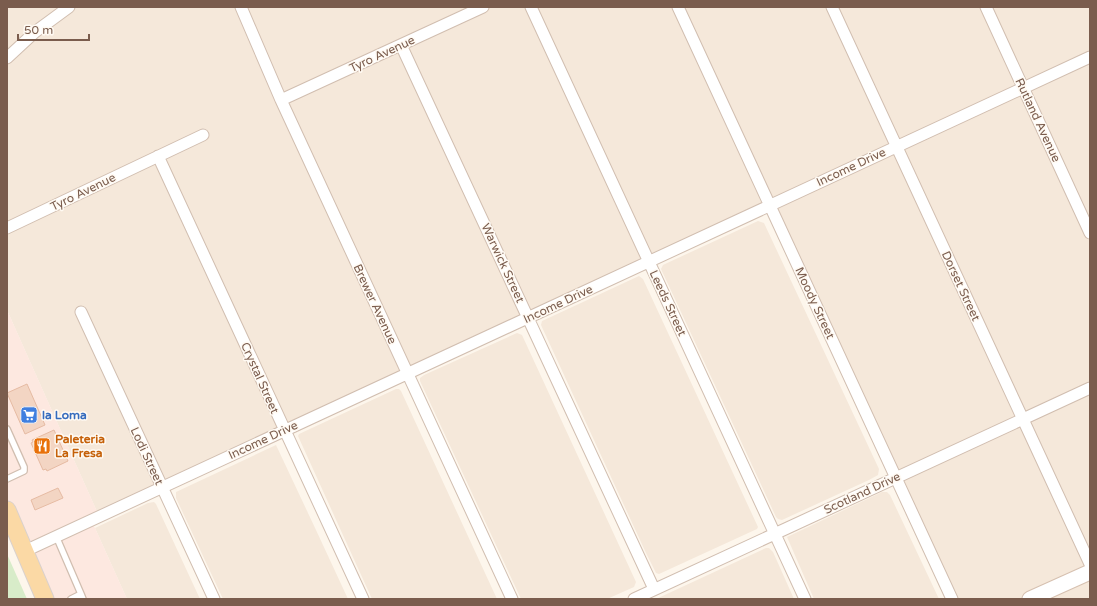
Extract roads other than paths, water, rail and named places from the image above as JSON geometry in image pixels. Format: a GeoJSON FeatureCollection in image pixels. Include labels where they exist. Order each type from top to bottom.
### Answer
{"type":"FeatureCollection","features":[{"type":"Feature","properties":{"kind":"main road"},"geometry":{"type":"LineString","coordinates":[[7,510],[45,599]]}},
{"type":"Feature","properties":{"kind":"street"},"geometry":{"type":"LineString","coordinates":[[7,58],[35,32],[69,7]]}},
{"type":"Feature","properties":{"kind":"street","name":"Brewer Avenue"},"geometry":{"type":"LineString","coordinates":[[241,7],[280,100],[512,599]]}},
{"type":"Feature","properties":{"kind":"street","name":"Tyro Avenue"},"geometry":{"type":"LineString","coordinates":[[280,100],[483,7]]}},
{"type":"Feature","properties":{"kind":"street","name":"Leeds Street"},"geometry":{"type":"LineString","coordinates":[[531,7],[805,599]]}},
{"type":"Feature","properties":{"kind":"street","name":"Moody Street"},"geometry":{"type":"LineString","coordinates":[[678,7],[952,599]]}},
{"type":"Feature","properties":{"kind":"street","name":"Dorset Street"},"geometry":{"type":"LineString","coordinates":[[832,7],[1090,564]]}},
{"type":"Feature","properties":{"kind":"street","name":"Rutland Avenue"},"geometry":{"type":"LineString","coordinates":[[986,7],[1090,233]]}},
{"type":"Feature","properties":{"kind":"street","name":"Warwick Street"},"geometry":{"type":"LineString","coordinates":[[401,45],[654,589]]}},
{"type":"Feature","properties":{"kind":"street","name":"Income Drive"},"geometry":{"type":"LineString","coordinates":[[25,551],[1090,57]]}},
{"type":"Feature","properties":{"kind":"street","name":"Tyro Avenue"},"geometry":{"type":"LineString","coordinates":[[7,228],[203,135]]}},
{"type":"Feature","properties":{"kind":"street","name":"Crystal Street"},"geometry":{"type":"LineString","coordinates":[[158,156],[363,599]]}},
{"type":"Feature","properties":{"kind":"street","name":"Lodi Street"},"geometry":{"type":"LineString","coordinates":[[81,312],[214,599]]}},
{"type":"Feature","properties":{"kind":"street","name":"Scotland Drive"},"geometry":{"type":"LineString","coordinates":[[634,599],[1090,388]]}},
{"type":"Feature","properties":{"kind":"street"},"geometry":{"type":"LineString","coordinates":[[1030,599],[1090,572]]}},
{"type":"Feature","properties":{"kind":"lane"},"geometry":{"type":"LineString","coordinates":[[7,429],[24,467],[24,471],[7,478]]}},
{"type":"Feature","properties":{"kind":"lane"},"geometry":{"type":"LineString","coordinates":[[56,536],[82,597],[71,599]]}},
{"type":"Feature","properties":{"kind":"place","name":"la Loma"},"geometry":{"type":"Point","coordinates":[29,415]}},
{"type":"Feature","properties":{"kind":"place","name":"Paleteria La Fresa"},"geometry":{"type":"Point","coordinates":[42,446]}}]}
